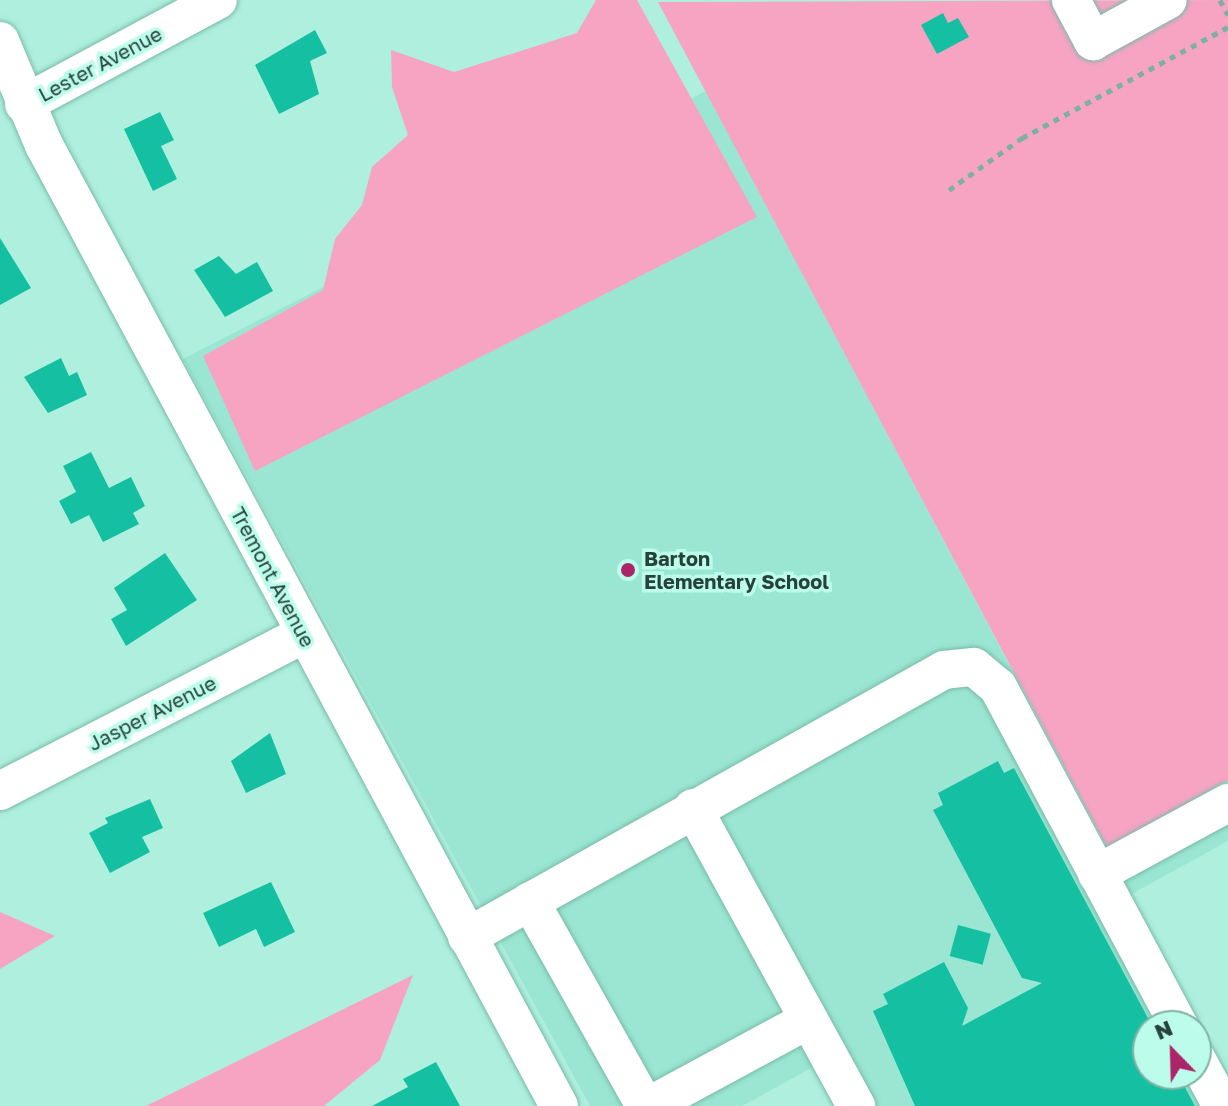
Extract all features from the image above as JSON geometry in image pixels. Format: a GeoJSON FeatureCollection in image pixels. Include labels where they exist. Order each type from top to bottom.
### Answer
{"type":"FeatureCollection","features":[{"type":"Feature","properties":{"kind":"street","name":"Lester Avenue"},"geometry":{"type":"LineString","coordinates":[[24,104],[218,0]]}},
{"type":"Feature","properties":{"kind":"street"},"geometry":{"type":"LineString","coordinates":[[1071,0],[1093,41],[1168,0]]}},
{"type":"Feature","properties":{"kind":"street","name":"Tremont Avenue"},"geometry":{"type":"LineString","coordinates":[[0,41],[24,104],[304,634],[559,1106]]}},
{"type":"Feature","properties":{"kind":"street","name":"Jasper Avenue"},"geometry":{"type":"LineString","coordinates":[[0,791],[304,634]]}},
{"type":"Feature","properties":{"kind":"street"},"geometry":{"type":"LineString","coordinates":[[467,937],[944,670],[974,667],[998,687],[1170,1010]]}},
{"type":"Feature","properties":{"kind":"street"},"geometry":{"type":"LineString","coordinates":[[1097,874],[1228,803]]}},
{"type":"Feature","properties":{"kind":"street"},"geometry":{"type":"LineString","coordinates":[[693,808],[856,1106]]}},
{"type":"Feature","properties":{"kind":"street"},"geometry":{"type":"LineString","coordinates":[[530,901],[647,1106],[808,1020]]}},
{"type":"Feature","properties":{"kind":"street"},"geometry":{"type":"LineString","coordinates":[[1212,1088],[1222,1106]]}},
{"type":"Feature","properties":{"kind":"path"},"geometry":{"type":"LineString","coordinates":[[1220,0],[1228,15]]}},
{"type":"Feature","properties":{"kind":"path"},"geometry":{"type":"LineString","coordinates":[[949,190],[1022,138],[1228,27]]}},
{"type":"Feature","properties":{"kind":"shaded area"},"geometry":{"type":"Polygon","coordinates":[[[596,0],[637,0],[757,217],[255,471],[203,356],[323,290],[335,239],[362,205],[372,167],[408,135],[392,87],[391,50],[454,72],[577,33],[596,0]]]}},
{"type":"Feature","properties":{"kind":"shaded area"},"geometry":{"type":"Polygon","coordinates":[[[1228,0],[1228,780],[1107,848],[658,2],[1228,0]]]}},
{"type":"Feature","properties":{"kind":"shaded area","name":"Barton Elementary School"},"geometry":{"type":"Polygon","coordinates":[[[706,91],[1106,848],[1228,780],[1228,841],[1128,896],[1188,1010],[1132,1010],[1132,1090],[1212,1090],[1212,1056],[1228,1086],[1228,1106],[837,1106],[815,1066],[742,1106],[590,1106],[183,359],[706,91]]]}},
{"type":"Feature","properties":{"kind":"shaded area"},"geometry":{"type":"Polygon","coordinates":[[[0,912],[55,936],[0,969],[0,912]]]}},
{"type":"Feature","properties":{"kind":"shaded area"},"geometry":{"type":"Polygon","coordinates":[[[413,975],[380,1060],[324,1106],[146,1106],[413,975]]]}},
{"type":"Feature","properties":{"kind":"building"},"geometry":{"type":"Polygon","coordinates":[[[943,13],[948,23],[958,18],[969,37],[937,54],[921,25],[943,13]]]}},
{"type":"Feature","properties":{"kind":"building"},"geometry":{"type":"Polygon","coordinates":[[[315,30],[327,53],[310,61],[319,94],[279,114],[255,65],[315,30]]]}},
{"type":"Feature","properties":{"kind":"building"},"geometry":{"type":"Polygon","coordinates":[[[160,112],[174,140],[161,146],[177,179],[153,191],[124,129],[160,112]]]}},
{"type":"Feature","properties":{"kind":"building"},"geometry":{"type":"Polygon","coordinates":[[[0,238],[31,288],[0,305],[0,238]]]}},
{"type":"Feature","properties":{"kind":"building"},"geometry":{"type":"Polygon","coordinates":[[[219,256],[236,274],[257,262],[273,291],[225,317],[194,270],[219,256]]]}},
{"type":"Feature","properties":{"kind":"building"},"geometry":{"type":"Polygon","coordinates":[[[61,358],[69,376],[77,372],[87,395],[48,413],[24,377],[61,358]]]}},
{"type":"Feature","properties":{"kind":"building"},"geometry":{"type":"Polygon","coordinates":[[[91,452],[109,488],[131,477],[145,506],[133,513],[139,524],[103,542],[89,515],[71,524],[59,501],[76,492],[63,466],[91,452]]]}},
{"type":"Feature","properties":{"kind":"building"},"geometry":{"type":"Polygon","coordinates":[[[165,553],[197,600],[126,646],[111,619],[127,610],[114,588],[165,553]]]}},
{"type":"Feature","properties":{"kind":"building"},"geometry":{"type":"Polygon","coordinates":[[[270,733],[286,774],[246,793],[231,761],[270,733]]]}},
{"type":"Feature","properties":{"kind":"building"},"geometry":{"type":"Polygon","coordinates":[[[998,761],[1004,773],[1014,768],[1144,1010],[1132,1010],[1132,1090],[1186,1090],[1195,1106],[915,1106],[873,1011],[888,1004],[883,994],[944,962],[968,1008],[962,1026],[1042,983],[1022,978],[933,810],[943,805],[938,793],[998,761]]]}},
{"type":"Feature","properties":{"kind":"building"},"geometry":{"type":"Polygon","coordinates":[[[150,799],[163,828],[142,837],[150,852],[110,873],[89,833],[108,823],[105,818],[150,799]]]}},
{"type":"Feature","properties":{"kind":"building"},"geometry":{"type":"Polygon","coordinates":[[[271,882],[295,932],[264,947],[256,929],[219,947],[203,913],[271,882]]]}},
{"type":"Feature","properties":{"kind":"building"},"geometry":{"type":"Polygon","coordinates":[[[958,925],[991,934],[983,965],[950,956],[958,925]]]}},
{"type":"Feature","properties":{"kind":"building"},"geometry":{"type":"Polygon","coordinates":[[[436,1062],[460,1106],[372,1106],[408,1087],[403,1079],[436,1062]]]}},
{"type":"Feature","properties":{"kind":"place","name":"Barton Elementary School"},"geometry":{"type":"Point","coordinates":[628,570]}}]}
